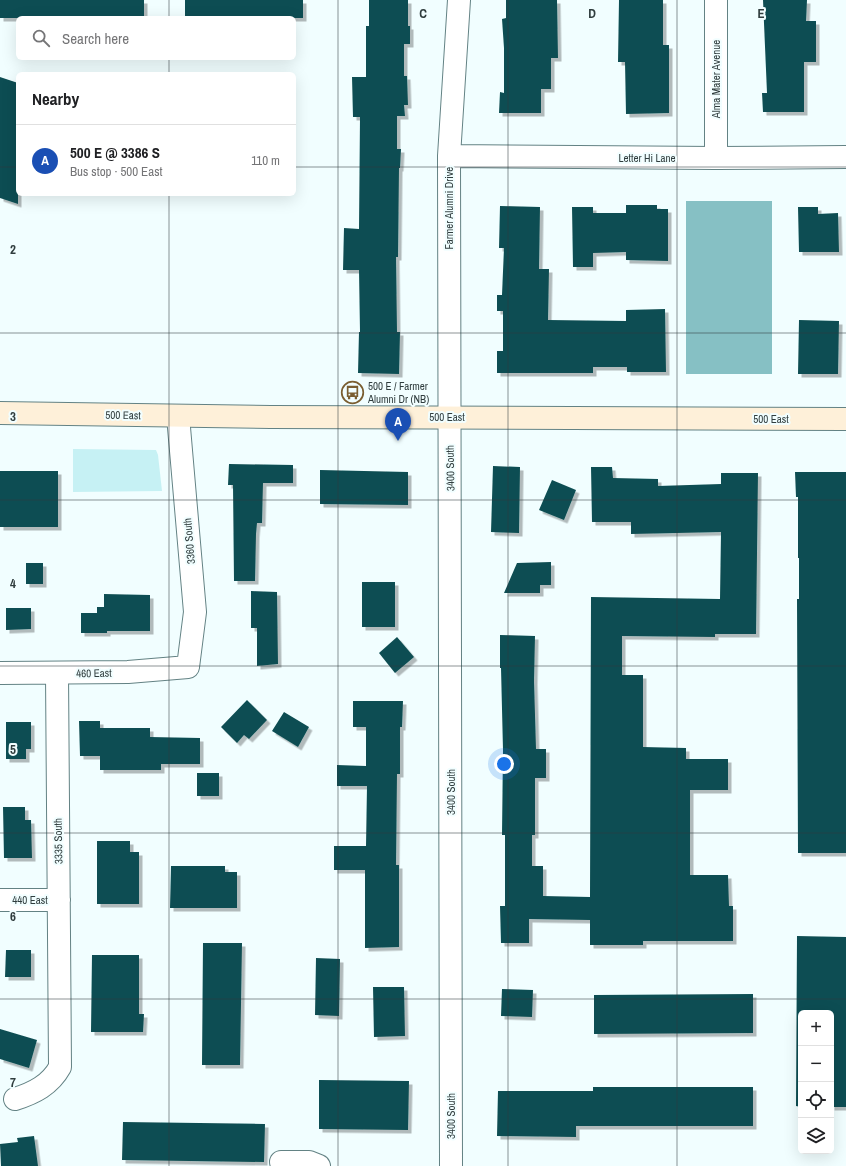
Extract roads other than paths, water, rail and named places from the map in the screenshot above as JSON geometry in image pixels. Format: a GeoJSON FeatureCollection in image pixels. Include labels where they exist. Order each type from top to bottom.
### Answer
{"type":"FeatureCollection","features":[{"type":"Feature","properties":{"kind":"street","name":"Farmer Alumni Drive"},"geometry":{"type":"LineString","coordinates":[[449,417],[449,156],[459,0]]}},
{"type":"Feature","properties":{"kind":"street","name":"Alma Mater Avenue"},"geometry":{"type":"LineString","coordinates":[[716,0],[716,158]]}},
{"type":"Feature","properties":{"kind":"street","name":"Letter Hi Lane"},"geometry":{"type":"LineString","coordinates":[[449,156],[716,158],[846,157]]}},
{"type":"Feature","properties":{"kind":"street","name":"500 East"},"geometry":{"type":"LineString","coordinates":[[0,413],[178,416],[846,419]]}},
{"type":"Feature","properties":{"kind":"street","name":"3360 South"},"geometry":{"type":"LineString","coordinates":[[178,416],[195,612],[188,667]]}},
{"type":"Feature","properties":{"kind":"street","name":"3400 South"},"geometry":{"type":"LineString","coordinates":[[449,417],[451,1166]]}},
{"type":"Feature","properties":{"kind":"street","name":"460 East"},"geometry":{"type":"LineString","coordinates":[[0,673],[57,674],[128,672],[188,667]]}},
{"type":"Feature","properties":{"kind":"street","name":"3335 South"},"geometry":{"type":"LineString","coordinates":[[15,1099],[35,1092],[54,1077],[60,1067],[57,674]]}},
{"type":"Feature","properties":{"kind":"street","name":"440 East"},"geometry":{"type":"LineString","coordinates":[[0,900],[59,900]]}},
{"type":"Feature","properties":{"kind":"street"},"geometry":{"type":"LineString","coordinates":[[280,1162],[309,1162],[319,1166]]}},
{"type":"Feature","properties":{"kind":"place","name":"500 E / Farmer Alumni Dr (NB)"},"geometry":{"type":"Point","coordinates":[353,392]}},
{"type":"Feature","properties":{"kind":"place","name":"500 E @ 3386 S"},"geometry":{"type":"Point","coordinates":[398,441]}}]}
